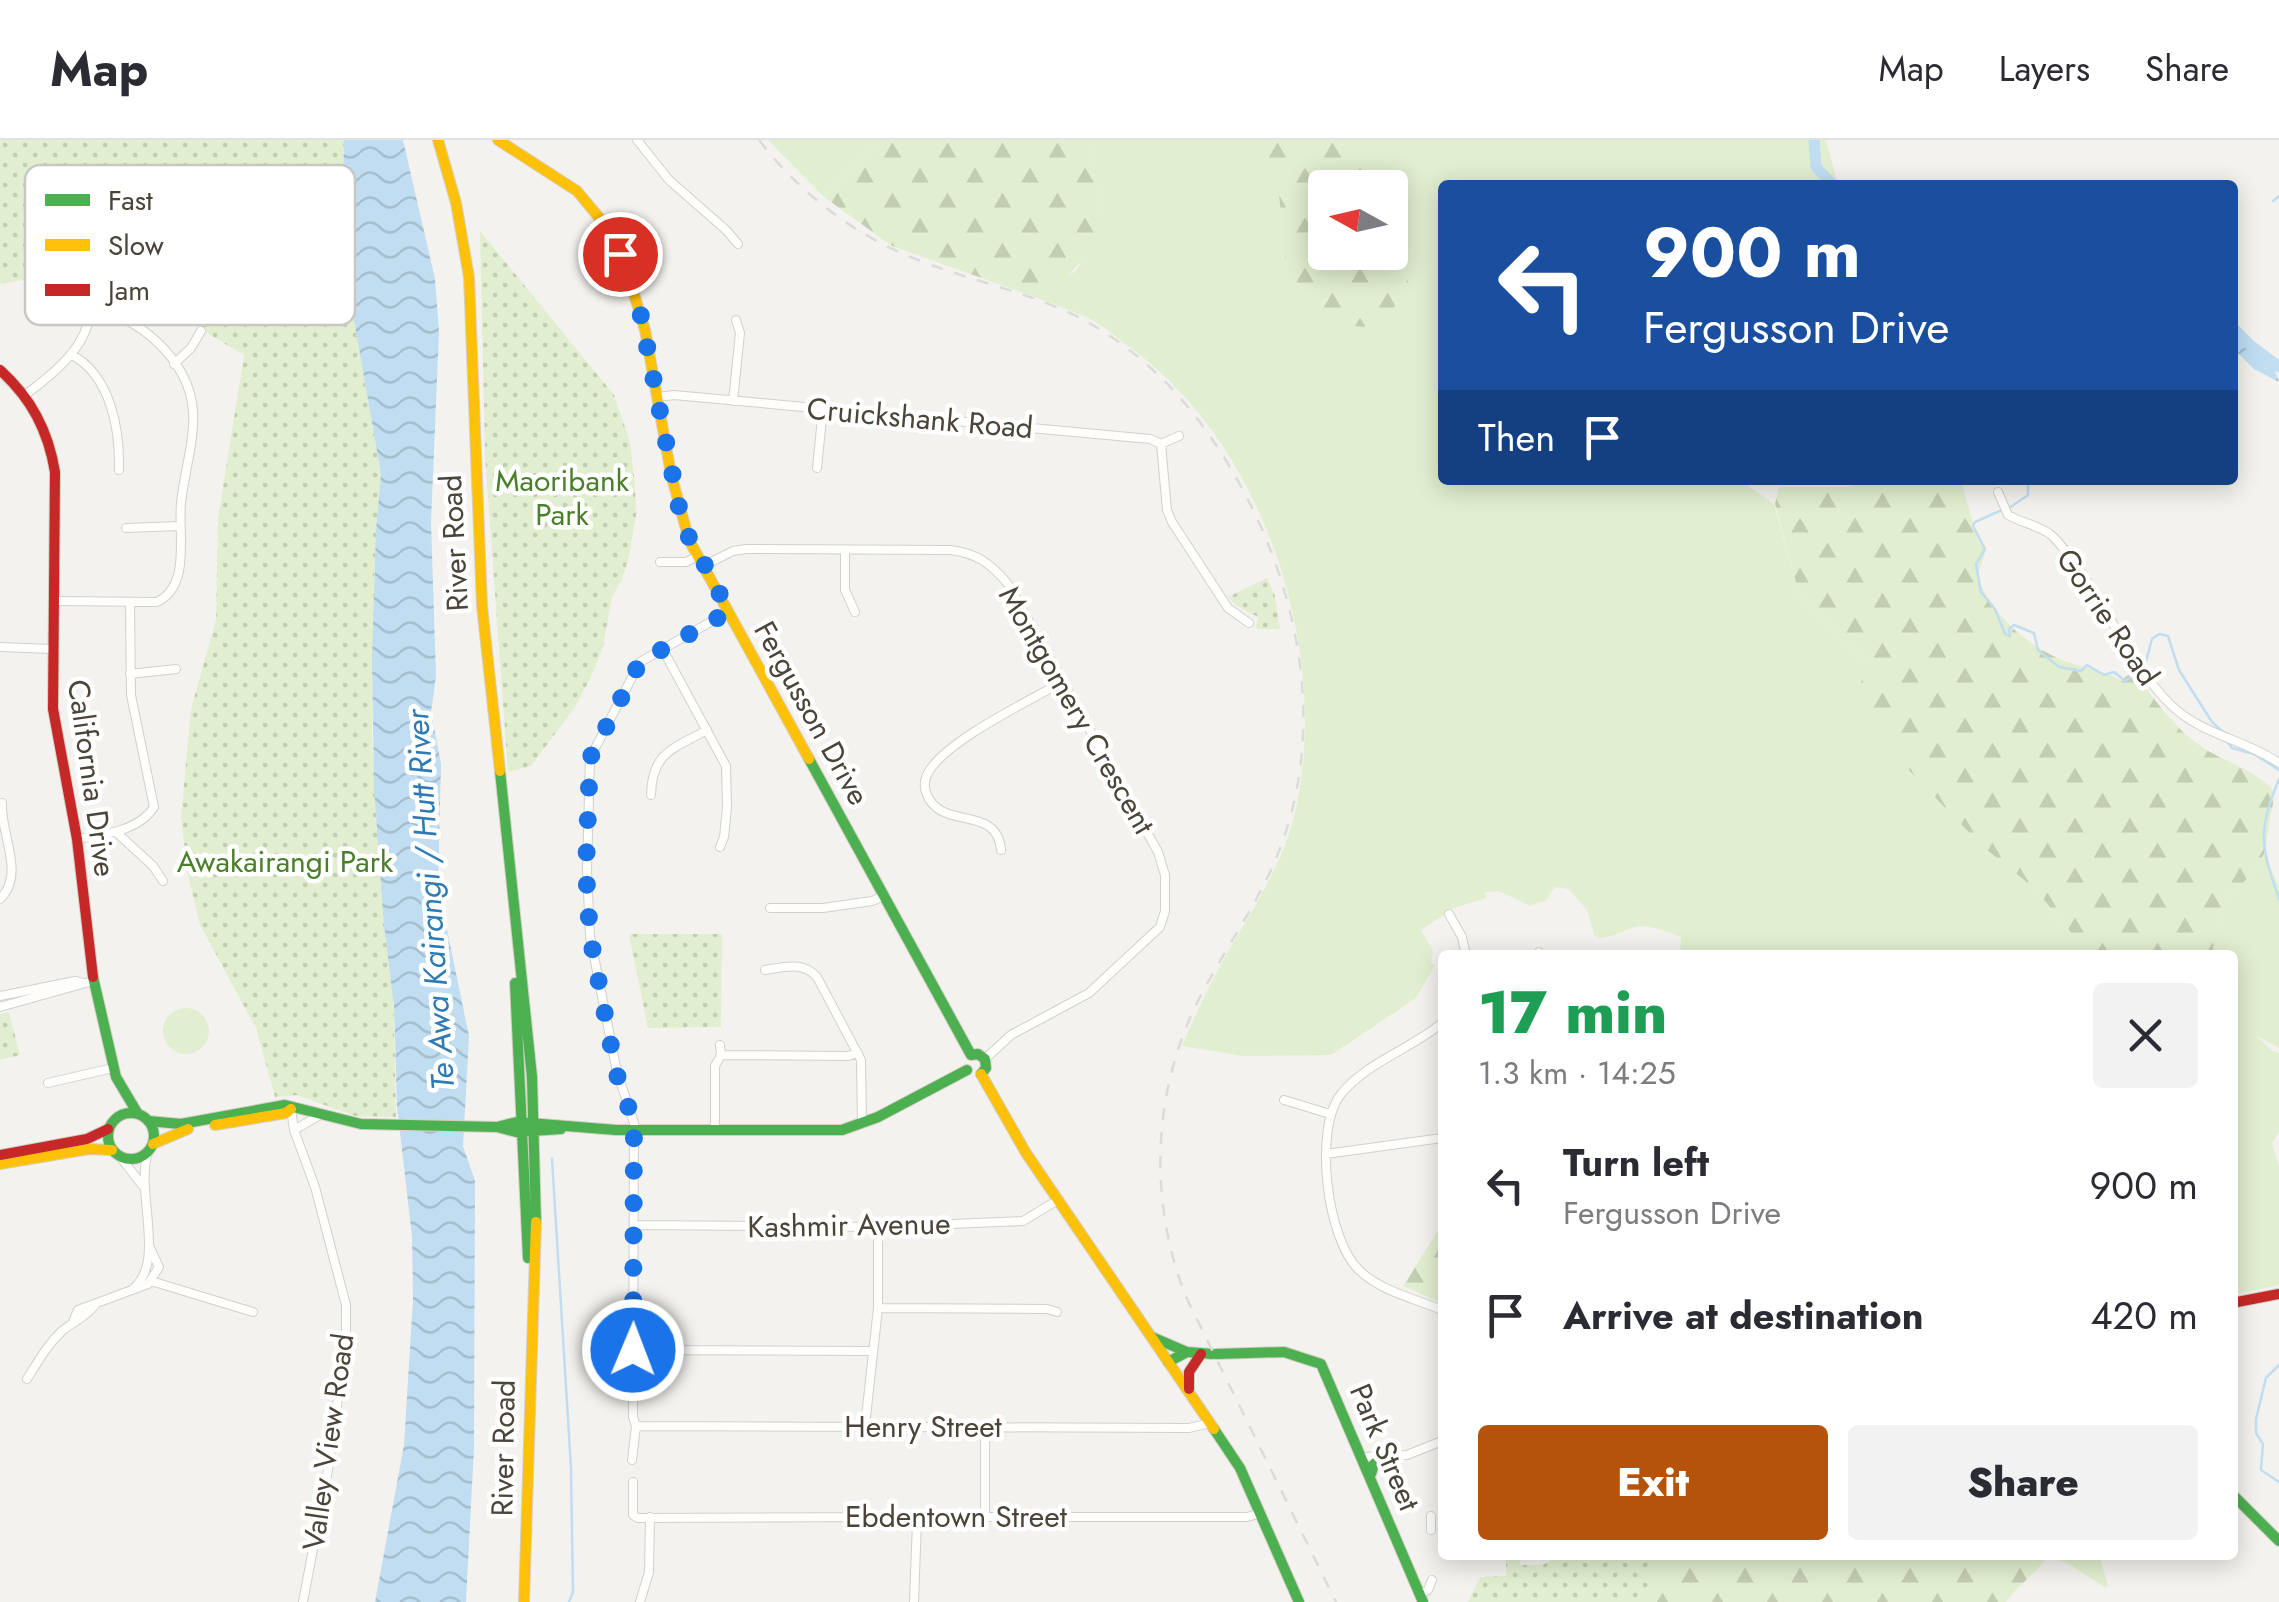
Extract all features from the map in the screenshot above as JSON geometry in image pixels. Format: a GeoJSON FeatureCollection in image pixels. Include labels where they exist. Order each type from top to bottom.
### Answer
{"type":"FeatureCollection","features":[{"type":"Feature","properties":{"kind":"main road","name":"River Road"},"geometry":{"type":"LineString","coordinates":[[438,140],[456,202],[470,278],[482,606],[516,946],[514,972],[529,1127],[536,1260],[524,1602]]}},
{"type":"Feature","properties":{"kind":"main road","name":"Fergusson Drive"},"geometry":{"type":"LineString","coordinates":[[498,140],[570,186],[604,224],[626,266],[658,397],[675,495],[702,560],[971,1055]]}},
{"type":"Feature","properties":{"kind":"main road","name":"California Drive"},"geometry":{"type":"LineString","coordinates":[[0,370],[25,395],[47,436],[56,472],[52,709],[77,838],[88,982],[120,1087],[143,1118]]}},
{"type":"Feature","properties":{"kind":"main road"},"geometry":{"type":"LineString","coordinates":[[971,1055],[985,1059],[986,1068],[981,1074],[973,1075],[967,1070],[965,1063],[971,1055]]}},
{"type":"Feature","properties":{"kind":"main road"},"geometry":{"type":"LineString","coordinates":[[0,1155],[86,1139],[108,1129],[116,1118],[127,1113],[180,1124],[279,1106],[360,1124],[842,1130],[862,1124],[967,1070]]}},
{"type":"Feature","properties":{"kind":"main road"},"geometry":{"type":"LineString","coordinates":[[981,1074],[1026,1153],[1240,1468],[1299,1602]]}},
{"type":"Feature","properties":{"kind":"main road","name":"California Drive"},"geometry":{"type":"LineString","coordinates":[[116,1118],[120,1087]]}},
{"type":"Feature","properties":{"kind":"main road"},"geometry":{"type":"LineString","coordinates":[[0,1164],[89,1150],[136,1160],[184,1130],[286,1113],[292,1108]]}},
{"type":"Feature","properties":{"kind":"main road"},"geometry":{"type":"LineString","coordinates":[[143,1118],[154,1132],[150,1148]]}},
{"type":"Feature","properties":{"kind":"main road"},"geometry":{"type":"LineString","coordinates":[[108,1129],[107,1140],[117,1154]]}},
{"type":"Feature","properties":{"kind":"main road"},"geometry":{"type":"LineString","coordinates":[[2238,1303],[2279,1294]]}},
{"type":"Feature","properties":{"kind":"main road"},"geometry":{"type":"LineString","coordinates":[[1151,1336],[1202,1354],[1189,1372],[1189,1392]]}},
{"type":"Feature","properties":{"kind":"main road","name":"Park Street"},"geometry":{"type":"LineString","coordinates":[[1170,1364],[1202,1354],[1292,1353],[1321,1364],[1421,1598]]}},
{"type":"Feature","properties":{"kind":"main road"},"geometry":{"type":"LineString","coordinates":[[1370,1476],[1372,1466],[1384,1456]]}},
{"type":"Feature","properties":{"kind":"main road"},"geometry":{"type":"LineString","coordinates":[[2238,1500],[2279,1541]]}},
{"type":"Feature","properties":{"kind":"street"},"geometry":{"type":"LineString","coordinates":[[637,140],[738,244]]}},
{"type":"Feature","properties":{"kind":"street"},"geometry":{"type":"LineString","coordinates":[[733,401],[740,333],[736,320]]}},
{"type":"Feature","properties":{"kind":"street"},"geometry":{"type":"LineString","coordinates":[[25,395],[72,355],[86,325]]}},
{"type":"Feature","properties":{"kind":"street"},"geometry":{"type":"LineString","coordinates":[[54,601],[157,602],[175,587],[193,410],[188,388],[174,364],[139,325]]}},
{"type":"Feature","properties":{"kind":"street"},"geometry":{"type":"LineString","coordinates":[[174,364],[202,330]]}},
{"type":"Feature","properties":{"kind":"street"},"geometry":{"type":"LineString","coordinates":[[72,355],[88,366],[109,403],[119,441],[119,470]]}},
{"type":"Feature","properties":{"kind":"street","name":"Cruickshank Road"},"geometry":{"type":"LineString","coordinates":[[658,397],[674,395],[823,408],[1150,439],[1162,444]]}},
{"type":"Feature","properties":{"kind":"street"},"geometry":{"type":"LineString","coordinates":[[817,468],[823,408]]}},
{"type":"Feature","properties":{"kind":"street"},"geometry":{"type":"LineString","coordinates":[[1179,436],[1162,444],[1167,510],[1228,608],[1249,622]]}},
{"type":"Feature","properties":{"kind":"street","name":"Gorrie Road"},"geometry":{"type":"LineString","coordinates":[[1998,492],[2008,515],[2039,527],[2058,542],[2162,696],[2182,715],[2279,763]]}},
{"type":"Feature","properties":{"kind":"street"},"geometry":{"type":"LineString","coordinates":[[126,528],[180,526]]}},
{"type":"Feature","properties":{"kind":"street","name":"Montgomery Crescent"},"geometry":{"type":"LineString","coordinates":[[660,562],[702,560],[746,550],[950,550],[976,555],[993,566],[1008,584],[1161,858],[1165,875],[1164,918],[1156,931],[1088,993],[1011,1035],[985,1059]]}},
{"type":"Feature","properties":{"kind":"street"},"geometry":{"type":"LineString","coordinates":[[845,552],[845,590],[855,612]]}},
{"type":"Feature","properties":{"kind":"street"},"geometry":{"type":"LineString","coordinates":[[77,838],[116,832],[148,816],[155,802],[131,696],[130,603]]}},
{"type":"Feature","properties":{"kind":"street"},"geometry":{"type":"LineString","coordinates":[[632,1460],[636,1426],[634,1129],[616,1072],[590,936],[586,870],[589,765],[593,748],[633,672],[647,656],[728,612]]}},
{"type":"Feature","properties":{"kind":"street"},"geometry":{"type":"LineString","coordinates":[[0,647],[53,649]]}},
{"type":"Feature","properties":{"kind":"street"},"geometry":{"type":"LineString","coordinates":[[662,648],[728,774],[720,847]]}},
{"type":"Feature","properties":{"kind":"street"},"geometry":{"type":"LineString","coordinates":[[130,674],[176,668]]}},
{"type":"Feature","properties":{"kind":"street"},"geometry":{"type":"LineString","coordinates":[[1002,850],[1000,840],[986,823],[950,816],[936,808],[926,794],[926,776],[939,760],[974,733],[1062,682]]}},
{"type":"Feature","properties":{"kind":"street"},"geometry":{"type":"LineString","coordinates":[[650,795],[652,772],[659,759],[707,730]]}},
{"type":"Feature","properties":{"kind":"street"},"geometry":{"type":"LineString","coordinates":[[0,899],[13,878],[2,803]]}},
{"type":"Feature","properties":{"kind":"street"},"geometry":{"type":"LineString","coordinates":[[116,832],[164,882]]}},
{"type":"Feature","properties":{"kind":"street"},"geometry":{"type":"LineString","coordinates":[[770,908],[823,908],[872,902],[884,896]]}},
{"type":"Feature","properties":{"kind":"street"},"geometry":{"type":"LineString","coordinates":[[1449,914],[1465,950]]}},
{"type":"Feature","properties":{"kind":"street"},"geometry":{"type":"LineString","coordinates":[[765,970],[795,966],[812,971],[858,1053],[862,1124]]}},
{"type":"Feature","properties":{"kind":"street"},"geometry":{"type":"LineString","coordinates":[[0,996],[75,981],[88,982]]}},
{"type":"Feature","properties":{"kind":"street"},"geometry":{"type":"LineString","coordinates":[[0,1007],[78,988],[88,982]]}},
{"type":"Feature","properties":{"kind":"street"},"geometry":{"type":"LineString","coordinates":[[1438,1026],[1352,1082],[1330,1114],[1326,1154],[1336,1223],[1352,1263],[1380,1285],[1438,1308]]}},
{"type":"Feature","properties":{"kind":"street"},"geometry":{"type":"LineString","coordinates":[[715,1129],[720,1045]]}},
{"type":"Feature","properties":{"kind":"street"},"geometry":{"type":"LineString","coordinates":[[721,1055],[858,1053]]}},
{"type":"Feature","properties":{"kind":"street"},"geometry":{"type":"LineString","coordinates":[[48,1083],[114,1068]]}},
{"type":"Feature","properties":{"kind":"street"},"geometry":{"type":"LineString","coordinates":[[1284,1100],[1330,1114]]}},
{"type":"Feature","properties":{"kind":"street","name":"Valley View Road"},"geometry":{"type":"LineString","coordinates":[[292,1108],[294,1130],[315,1187],[346,1305],[346,1341],[331,1451],[303,1602]]}},
{"type":"Feature","properties":{"kind":"street"},"geometry":{"type":"LineString","coordinates":[[294,1130],[320,1115]]}},
{"type":"Feature","properties":{"kind":"street"},"geometry":{"type":"LineString","coordinates":[[1326,1154],[1438,1139]]}},
{"type":"Feature","properties":{"kind":"street"},"geometry":{"type":"LineString","coordinates":[[134,1288],[143,1279],[149,1246],[143,1189],[150,1148]]}},
{"type":"Feature","properties":{"kind":"street"},"geometry":{"type":"LineString","coordinates":[[117,1154],[136,1174],[143,1189]]}},
{"type":"Feature","properties":{"kind":"street","name":"Kashmir Avenue"},"geometry":{"type":"LineString","coordinates":[[635,1225],[878,1227],[1023,1221],[1058,1200]]}},
{"type":"Feature","properties":{"kind":"street"},"geometry":{"type":"LineString","coordinates":[[866,1426],[878,1308],[878,1227]]}},
{"type":"Feature","properties":{"kind":"street"},"geometry":{"type":"LineString","coordinates":[[149,1246],[159,1266],[152,1281]]}},
{"type":"Feature","properties":{"kind":"street"},"geometry":{"type":"LineString","coordinates":[[27,1379],[50,1343],[73,1322],[78,1310],[152,1281],[253,1312]]}},
{"type":"Feature","properties":{"kind":"street"},"geometry":{"type":"LineString","coordinates":[[878,1308],[1057,1312]]}},
{"type":"Feature","properties":{"kind":"street"},"geometry":{"type":"LineString","coordinates":[[633,1350],[871,1351]]}},
{"type":"Feature","properties":{"kind":"street","name":"Henry Street"},"geometry":{"type":"LineString","coordinates":[[636,1426],[1189,1428],[1210,1423]]}},
{"type":"Feature","properties":{"kind":"street"},"geometry":{"type":"LineString","coordinates":[[984,1427],[985,1515]]}},
{"type":"Feature","properties":{"kind":"street"},"geometry":{"type":"LineString","coordinates":[[1362,1457],[1416,1453],[1438,1444]]}},
{"type":"Feature","properties":{"kind":"street"},"geometry":{"type":"LineString","coordinates":[[632,1482],[632,1515],[650,1518],[649,1572],[640,1602]]}},
{"type":"Feature","properties":{"kind":"street","name":"Ebdentown Street"},"geometry":{"type":"LineString","coordinates":[[650,1518],[905,1516],[917,1521],[924,1517],[985,1515],[1261,1513]]}},
{"type":"Feature","properties":{"kind":"street","name":"Park Street"},"geometry":{"type":"LineString","coordinates":[[1431,1516],[1431,1530]]}},
{"type":"Feature","properties":{"kind":"street"},"geometry":{"type":"LineString","coordinates":[[914,1602],[917,1521]]}},
{"type":"Feature","properties":{"kind":"street","name":"Park Street"},"geometry":{"type":"LineString","coordinates":[[1421,1598],[1432,1580]]}},
{"type":"Feature","properties":{"kind":"green space","name":"Awakairangi Park"},"geometry":{"type":"Polygon","coordinates":[[[0,140],[344,140],[343,165],[25,165],[25,280],[0,284],[0,140]]]}},
{"type":"Feature","properties":{"kind":"green space"},"geometry":{"type":"Polygon","coordinates":[[[768,140],[881,140],[824,197],[768,140]]]}},
{"type":"Feature","properties":{"kind":"green space"},"geometry":{"type":"Polygon","coordinates":[[[881,140],[1089,140],[1101,217],[1098,242],[1046,301],[892,246],[824,197],[881,140]]]}},
{"type":"Feature","properties":{"kind":"green space"},"geometry":{"type":"Polygon","coordinates":[[[1089,140],[1826,140],[1837,180],[1438,180],[1438,485],[1747,485],[1774,504],[1799,594],[1866,659],[1936,798],[1981,844],[2034,888],[2086,950],[1680,950],[1681,937],[1644,926],[1598,938],[1587,910],[1569,889],[1555,887],[1546,900],[1530,906],[1499,891],[1485,892],[1486,898],[1454,908],[1421,930],[1433,951],[1431,964],[1435,965],[1416,998],[1331,1055],[1243,1056],[1182,1046],[1208,989],[1270,879],[1293,821],[1303,759],[1304,694],[1296,627],[1278,562],[1253,499],[1220,442],[1179,391],[1132,349],[1094,321],[1046,301],[1061,281],[1077,270],[1101,217],[1089,140]]]}},
{"type":"Feature","properties":{"kind":"green space"},"geometry":{"type":"Polygon","coordinates":[[[1238,140],[1378,140],[1368,170],[1308,170],[1308,270],[1405,270],[1408,276],[1408,294],[1372,327],[1347,326],[1296,295],[1285,256],[1278,184],[1265,162],[1238,140]]]}},
{"type":"Feature","properties":{"kind":"green space","name":"Maoribank Park"},"geometry":{"type":"Polygon","coordinates":[[[480,231],[614,395],[630,442],[635,485],[636,515],[629,556],[612,596],[603,647],[591,677],[575,707],[531,766],[508,772],[485,455],[480,231]]]}},
{"type":"Feature","properties":{"kind":"green space","name":"Awakairangi Park"},"geometry":{"type":"Polygon","coordinates":[[[193,325],[355,325],[381,474],[374,579],[372,741],[392,933],[396,1117],[355,1116],[297,1095],[275,1097],[256,1028],[200,925],[188,875],[181,817],[191,709],[216,620],[218,519],[244,355],[193,325]]]}},
{"type":"Feature","properties":{"kind":"green space"},"geometry":{"type":"Polygon","coordinates":[[[1962,485],[1977,538],[1986,551],[1977,576],[2007,623],[2061,660],[2121,680],[2134,671],[2182,731],[2275,792],[2264,854],[2248,878],[2222,902],[2213,950],[2086,950],[2034,888],[1981,845],[1855,714],[1866,659],[1799,594],[1775,504],[1779,487],[1962,485]]]}},
{"type":"Feature","properties":{"kind":"green space"},"geometry":{"type":"Polygon","coordinates":[[[1267,578],[1275,596],[1280,629],[1256,629],[1258,617],[1228,597],[1267,578]]]}},
{"type":"Feature","properties":{"kind":"green space"},"geometry":{"type":"Polygon","coordinates":[[[2264,854],[2279,887],[2279,1048],[2257,1036],[2279,1053],[2279,1132],[2272,1144],[2279,1166],[2279,1285],[2238,1294],[2238,950],[2213,950],[2222,902],[2248,878],[2264,854]]]}},
{"type":"Feature","properties":{"kind":"green space"},"geometry":{"type":"Polygon","coordinates":[[[629,934],[722,934],[721,1027],[648,1028],[629,934]]]}},
{"type":"Feature","properties":{"kind":"green space"},"geometry":{"type":"Polygon","coordinates":[[[186,1008],[202,1015],[209,1031],[202,1047],[186,1054],[170,1047],[163,1031],[170,1015],[186,1008]]]}},
{"type":"Feature","properties":{"kind":"green space"},"geometry":{"type":"Polygon","coordinates":[[[9,1012],[20,1055],[0,1060],[0,1014],[9,1012]]]}},
{"type":"Feature","properties":{"kind":"green space"},"geometry":{"type":"Polygon","coordinates":[[[1437,1232],[1438,1232],[1438,1301],[1403,1286],[1437,1232]]]}},
{"type":"Feature","properties":{"kind":"green space"},"geometry":{"type":"Polygon","coordinates":[[[1506,1560],[1520,1560],[1520,1565],[1543,1565],[1550,1560],[1651,1560],[1649,1602],[1468,1602],[1480,1577],[1506,1576],[1506,1560]]]}},
{"type":"Feature","properties":{"kind":"green space"},"geometry":{"type":"Polygon","coordinates":[[[1643,1560],[2044,1560],[2006,1602],[1649,1602],[1643,1560]]]}},
{"type":"Feature","properties":{"kind":"green space"},"geometry":{"type":"Polygon","coordinates":[[[2058,1560],[2100,1560],[2108,1585],[2104,1587],[2058,1560]]]}},
{"type":"Feature","properties":{"kind":"water","name":"Te Awa Kairangi / Hutt River"},"geometry":{"type":"Polygon","coordinates":[[[344,140],[403,140],[435,279],[439,332],[431,522],[436,676],[431,712],[441,764],[438,886],[469,1036],[463,1146],[475,1181],[474,1448],[466,1602],[375,1602],[404,1445],[413,1299],[412,1236],[397,1107],[394,1006],[374,787],[372,659],[381,474],[355,325],[355,165],[343,165],[344,140]]]}},
{"type":"Feature","properties":{"kind":"water"},"geometry":{"type":"Polygon","coordinates":[[[2238,337],[2271,360],[2279,382],[2254,369],[2238,353],[2238,337]]]}},
{"type":"Feature","properties":{"kind":"waterway"},"geometry":{"type":"LineString","coordinates":[[1814,140],[1816,167],[1828,180]]}},
{"type":"Feature","properties":{"kind":"waterway"},"geometry":{"type":"LineString","coordinates":[[2273,201],[2279,196]]}},
{"type":"Feature","properties":{"kind":"waterway"},"geometry":{"type":"LineString","coordinates":[[2238,333],[2279,367]]}},
{"type":"Feature","properties":{"kind":"waterway"},"geometry":{"type":"LineString","coordinates":[[2009,508],[2028,495],[2028,485]]}},
{"type":"Feature","properties":{"kind":"waterway"},"geometry":{"type":"LineString","coordinates":[[2002,510],[1973,526],[1985,549],[1976,564],[1981,592],[1995,609],[2005,634],[2010,636],[2009,629],[2014,625],[2034,633],[2038,650],[2059,667],[2081,671],[2087,665],[2104,675],[2114,672],[2125,681],[2138,673]]}},
{"type":"Feature","properties":{"kind":"waterway"},"geometry":{"type":"LineString","coordinates":[[2145,665],[2152,639],[2159,634],[2168,636],[2179,670],[2212,722],[2223,732]]}},
{"type":"Feature","properties":{"kind":"waterway"},"geometry":{"type":"LineString","coordinates":[[2226,740],[2232,748],[2254,754],[2279,770]]}},
{"type":"Feature","properties":{"kind":"waterway"},"geometry":{"type":"LineString","coordinates":[[2279,779],[2267,813],[2264,839],[2279,899]]}},
{"type":"Feature","properties":{"kind":"waterway"},"geometry":{"type":"LineString","coordinates":[[552,1159],[571,1468],[573,1592],[569,1602]]}},
{"type":"Feature","properties":{"kind":"waterway"},"geometry":{"type":"LineString","coordinates":[[2279,1365],[2266,1378],[2256,1419],[2256,1433],[2263,1444],[2261,1470],[2279,1482]]}},
{"type":"Feature","properties":{"kind":"railway"},"geometry":{"type":"LineString","coordinates":[[759,140],[795,181],[860,231],[908,256],[1070,313],[1132,352],[1200,422],[1242,488],[1265,536],[1296,640],[1303,693],[1302,747],[1295,799],[1271,870],[1184,1033],[1164,1107],[1161,1184],[1165,1222],[1186,1297],[1336,1602]]}},
{"type":"Feature","properties":{"kind":"traffic: fast"},"geometry":{"type":"LineString","coordinates":[[809,759],[971,1055]]}},
{"type":"Feature","properties":{"kind":"traffic: fast"},"geometry":{"type":"LineString","coordinates":[[500,771],[532,1077],[536,1222]]}},
{"type":"Feature","properties":{"kind":"traffic: fast"},"geometry":{"type":"LineString","coordinates":[[93,977],[116,1077],[138,1114]]}},
{"type":"Feature","properties":{"kind":"traffic: fast"},"geometry":{"type":"LineString","coordinates":[[515,983],[528,1258]]}},
{"type":"Feature","properties":{"kind":"traffic: fast"},"geometry":{"type":"LineString","coordinates":[[971,1055],[985,1059],[986,1068],[981,1074]]}},
{"type":"Feature","properties":{"kind":"traffic: fast"},"geometry":{"type":"LineString","coordinates":[[497,1127],[517,1122],[616,1130],[842,1130],[878,1117],[967,1070]]}},
{"type":"Feature","properties":{"kind":"traffic: fast"},"geometry":{"type":"LineString","coordinates":[[148,1121],[181,1124],[285,1105],[361,1124],[497,1127],[516,1132],[561,1129]]}},
{"type":"Feature","properties":{"kind":"traffic: fast"},"geometry":{"type":"LineString","coordinates":[[131,1113],[148,1119],[154,1136],[148,1153],[131,1159],[114,1153],[108,1136],[114,1119],[131,1113]]}},
{"type":"Feature","properties":{"kind":"traffic: fast"},"geometry":{"type":"LineString","coordinates":[[1152,1337],[1187,1352]]}},
{"type":"Feature","properties":{"kind":"traffic: fast"},"geometry":{"type":"LineString","coordinates":[[1168,1362],[1187,1352],[1212,1354]]}},
{"type":"Feature","properties":{"kind":"traffic: fast"},"geometry":{"type":"LineString","coordinates":[[1216,1354],[1284,1352],[1321,1364],[1423,1602]]}},
{"type":"Feature","properties":{"kind":"traffic: fast"},"geometry":{"type":"LineString","coordinates":[[1214,1429],[1240,1468],[1299,1602]]}},
{"type":"Feature","properties":{"kind":"traffic: fast"},"geometry":{"type":"LineString","coordinates":[[1371,1474],[1374,1464],[1384,1456]]}},
{"type":"Feature","properties":{"kind":"traffic: fast"},"geometry":{"type":"LineString","coordinates":[[2238,1500],[2279,1541]]}},
{"type":"Feature","properties":{"kind":"traffic: slow"},"geometry":{"type":"LineString","coordinates":[[438,140],[456,203],[469,277],[482,606],[500,771]]}},
{"type":"Feature","properties":{"kind":"traffic: slow"},"geometry":{"type":"LineString","coordinates":[[498,140],[577,191],[607,227],[623,258],[645,330],[671,474],[689,540],[809,759]]}},
{"type":"Feature","properties":{"kind":"traffic: slow"},"geometry":{"type":"LineString","coordinates":[[981,1074],[1026,1153],[1214,1429]]}},
{"type":"Feature","properties":{"kind":"traffic: slow"},"geometry":{"type":"LineString","coordinates":[[215,1125],[291,1109]]}},
{"type":"Feature","properties":{"kind":"traffic: slow"},"geometry":{"type":"LineString","coordinates":[[153,1144],[188,1129]]}},
{"type":"Feature","properties":{"kind":"traffic: slow"},"geometry":{"type":"LineString","coordinates":[[0,1164],[89,1149],[112,1150]]}},
{"type":"Feature","properties":{"kind":"traffic: slow"},"geometry":{"type":"LineString","coordinates":[[524,1602],[536,1222]]}},
{"type":"Feature","properties":{"kind":"traffic: jam"},"geometry":{"type":"LineString","coordinates":[[0,370],[36,416],[48,442],[55,472],[53,709],[77,839],[93,977]]}},
{"type":"Feature","properties":{"kind":"traffic: jam"},"geometry":{"type":"LineString","coordinates":[[0,1155],[87,1139],[108,1129]]}},
{"type":"Feature","properties":{"kind":"traffic: jam"},"geometry":{"type":"LineString","coordinates":[[2238,1302],[2279,1294]]}},
{"type":"Feature","properties":{"kind":"traffic: jam"},"geometry":{"type":"LineString","coordinates":[[1189,1389],[1189,1372],[1201,1354]]}},
{"type":"Feature","properties":{"kind":"route"},"geometry":{"type":"LineString","coordinates":[[620,254],[641,316],[680,512],[697,555],[706,565],[728,612],[640,662],[590,758],[586,870],[590,936],[616,1072],[634,1123],[633,1350]]}}]}
